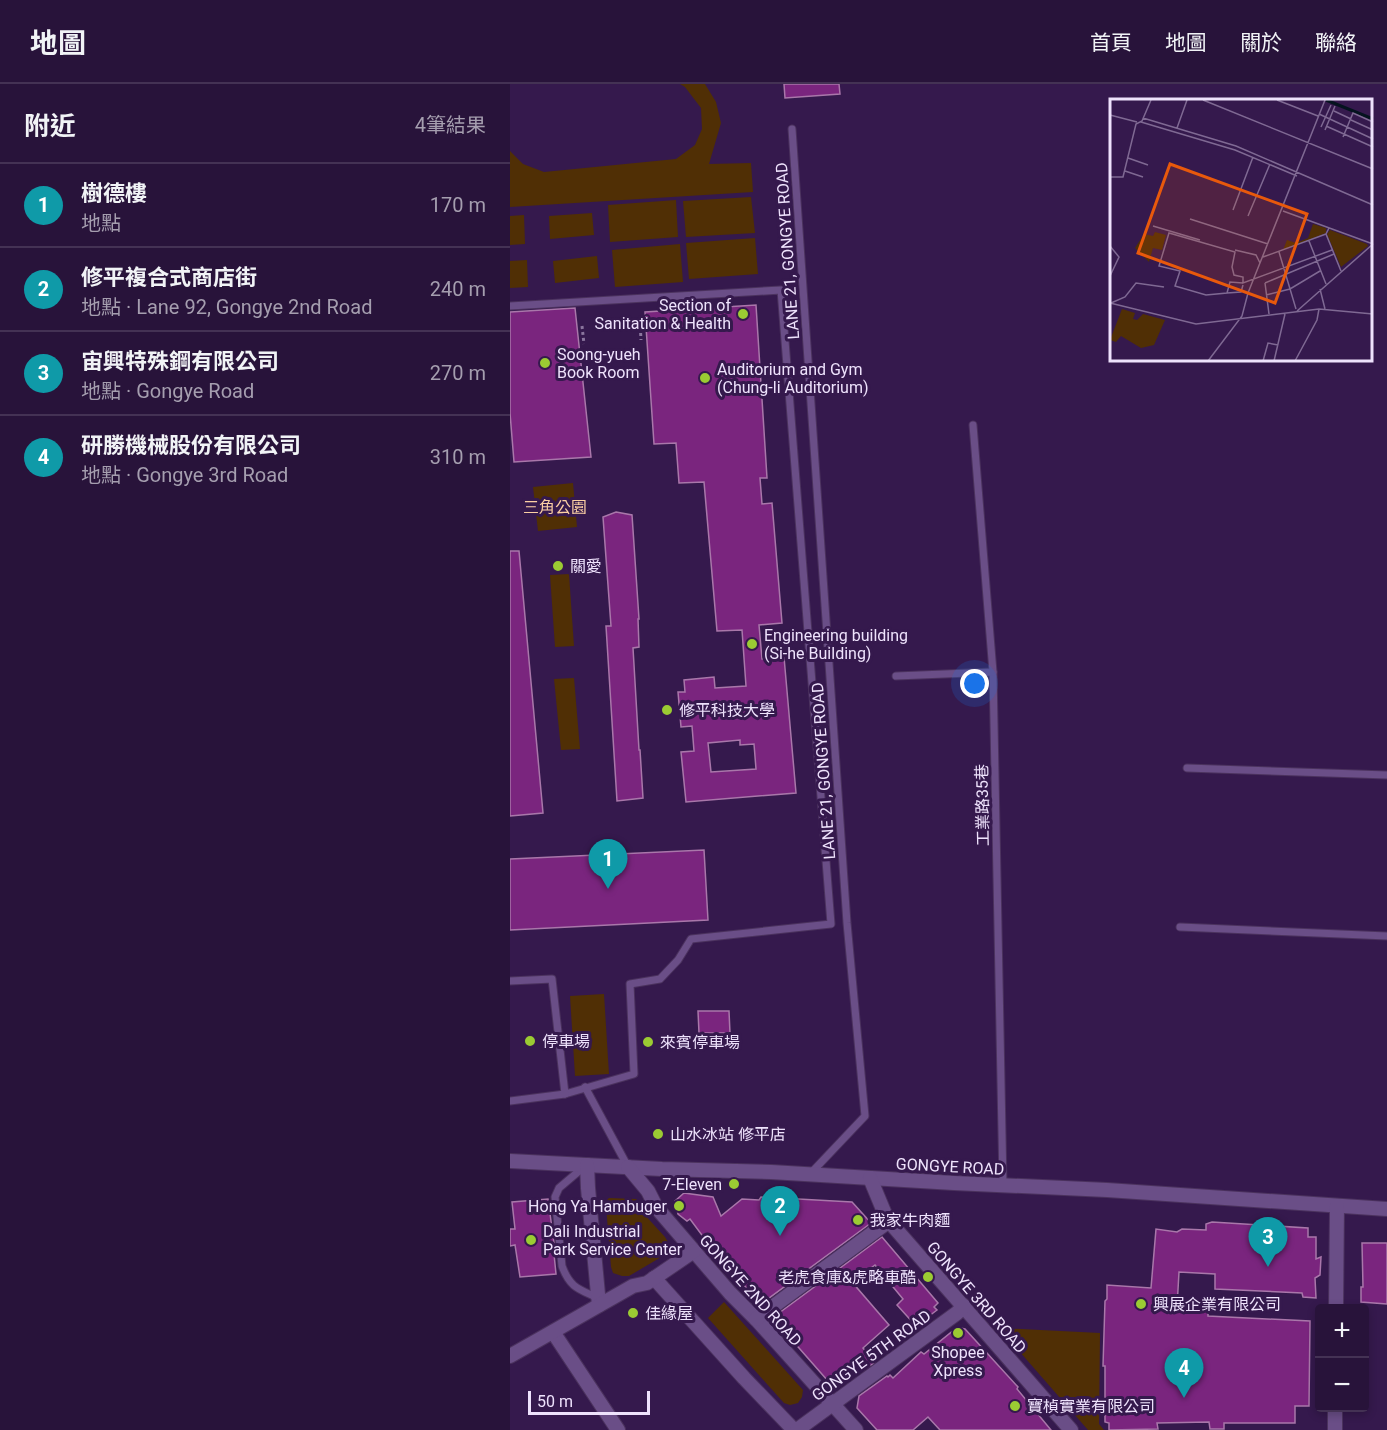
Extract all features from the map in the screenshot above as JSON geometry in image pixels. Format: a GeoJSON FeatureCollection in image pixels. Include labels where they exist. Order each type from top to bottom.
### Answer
{"type":"FeatureCollection","features":[{"type":"Feature","properties":{"kind":"street","name":"GONGYE ROAD"},"geometry":{"type":"LineString","coordinates":[[510,1161],[1107,1190],[1387,1209]]}},
{"type":"Feature","properties":{"kind":"street"},"geometry":{"type":"LineString","coordinates":[[587,1165],[599,1302]]}},
{"type":"Feature","properties":{"kind":"street","name":"GONGYE 2ND ROAD"},"geometry":{"type":"LineString","coordinates":[[628,1167],[648,1191],[656,1207],[730,1293],[856,1430]]}},
{"type":"Feature","properties":{"kind":"street","name":"GONGYE 3RD ROAD"},"geometry":{"type":"LineString","coordinates":[[870,1178],[883,1212],[889,1221],[1071,1430]]}},
{"type":"Feature","properties":{"kind":"street"},"geometry":{"type":"LineString","coordinates":[[1336,1304],[1337,1206]]}},
{"type":"Feature","properties":{"kind":"street"},"geometry":{"type":"LineString","coordinates":[[756,1319],[889,1221]]}},
{"type":"Feature","properties":{"kind":"street"},"geometry":{"type":"LineString","coordinates":[[510,1356],[599,1302],[633,1286],[647,1283],[694,1251]]}},
{"type":"Feature","properties":{"kind":"street"},"geometry":{"type":"LineString","coordinates":[[654,1278],[744,1378],[796,1430]]}},
{"type":"Feature","properties":{"kind":"street","name":"GONGYE 5TH ROAD"},"geometry":{"type":"LineString","coordinates":[[796,1430],[964,1306]]}},
{"type":"Feature","properties":{"kind":"street"},"geometry":{"type":"LineString","coordinates":[[553,1332],[618,1430]]}},
{"type":"Feature","properties":{"kind":"street"},"geometry":{"type":"LineString","coordinates":[[1335,1412],[1335,1430]]}},
{"type":"Feature","properties":{"kind":"lane","name":"LANE 21, GONGYE ROAD"},"geometry":{"type":"LineString","coordinates":[[792,129],[847,923],[866,1116],[810,1174]]}},
{"type":"Feature","properties":{"kind":"lane"},"geometry":{"type":"LineString","coordinates":[[510,306],[781,290],[831,924]]}},
{"type":"Feature","properties":{"kind":"lane","name":"工業路35巷"},"geometry":{"type":"LineString","coordinates":[[973,425],[993,672],[1003,1185]]}},
{"type":"Feature","properties":{"kind":"lane"},"geometry":{"type":"LineString","coordinates":[[896,676],[993,672]]}},
{"type":"Feature","properties":{"kind":"lane"},"geometry":{"type":"LineString","coordinates":[[1187,768],[1387,775]]}},
{"type":"Feature","properties":{"kind":"lane"},"geometry":{"type":"LineString","coordinates":[[510,1101],[565,1094],[634,1074],[630,984],[660,979],[678,960],[691,939],[847,923]]}},
{"type":"Feature","properties":{"kind":"lane"},"geometry":{"type":"LineString","coordinates":[[1180,927],[1387,936]]}},
{"type":"Feature","properties":{"kind":"lane"},"geometry":{"type":"LineString","coordinates":[[510,981],[552,979],[565,1094]]}},
{"type":"Feature","properties":{"kind":"lane"},"geometry":{"type":"LineString","coordinates":[[585,1087],[628,1167]]}},
{"type":"Feature","properties":{"kind":"lane"},"geometry":{"type":"LineString","coordinates":[[587,1165],[560,1188],[555,1197],[565,1276],[572,1286],[599,1302]]}},
{"type":"Feature","properties":{"kind":"path"},"geometry":{"type":"LineString","coordinates":[[640,321],[641,340]]}},
{"type":"Feature","properties":{"kind":"path"},"geometry":{"type":"LineString","coordinates":[[582,326],[584,345]]}},
{"type":"Feature","properties":{"kind":"green space"},"geometry":{"type":"Polygon","coordinates":[[[680,84],[705,84],[716,102],[721,123],[709,164],[751,163],[753,192],[510,207],[510,151],[523,164],[544,172],[676,159],[695,145],[702,129],[701,108],[680,84]]]}},
{"type":"Feature","properties":{"kind":"green space"},"geometry":{"type":"Polygon","coordinates":[[[751,197],[755,233],[686,237],[683,201],[751,197]]]}},
{"type":"Feature","properties":{"kind":"green space"},"geometry":{"type":"Polygon","coordinates":[[[676,200],[678,237],[610,242],[608,205],[676,200]]]}},
{"type":"Feature","properties":{"kind":"green space"},"geometry":{"type":"Polygon","coordinates":[[[592,213],[594,235],[550,239],[549,216],[592,213]]]}},
{"type":"Feature","properties":{"kind":"green space"},"geometry":{"type":"Polygon","coordinates":[[[524,215],[525,244],[510,245],[510,216],[524,215]]]}},
{"type":"Feature","properties":{"kind":"green space"},"geometry":{"type":"Polygon","coordinates":[[[755,238],[758,274],[689,279],[686,243],[755,238]]]}},
{"type":"Feature","properties":{"kind":"green space"},"geometry":{"type":"Polygon","coordinates":[[[680,244],[683,282],[615,287],[612,250],[680,244]]]}},
{"type":"Feature","properties":{"kind":"green space"},"geometry":{"type":"Polygon","coordinates":[[[597,256],[599,278],[555,283],[553,261],[597,256]]]}},
{"type":"Feature","properties":{"kind":"green space"},"geometry":{"type":"Polygon","coordinates":[[[527,260],[528,287],[510,288],[510,261],[527,260]]]}},
{"type":"Feature","properties":{"kind":"green space","name":"三角公園"},"geometry":{"type":"Polygon","coordinates":[[[573,483],[577,527],[538,531],[533,487],[573,483]]]}},
{"type":"Feature","properties":{"kind":"green space"},"geometry":{"type":"Polygon","coordinates":[[[569,574],[574,646],[555,647],[550,575],[569,574]]]}},
{"type":"Feature","properties":{"kind":"green space"},"geometry":{"type":"Polygon","coordinates":[[[574,678],[580,749],[561,750],[554,679],[574,678]]]}},
{"type":"Feature","properties":{"kind":"green space"},"geometry":{"type":"Polygon","coordinates":[[[604,994],[609,1074],[575,1076],[570,996],[604,994]]]}},
{"type":"Feature","properties":{"kind":"green space"},"geometry":{"type":"Polygon","coordinates":[[[609,1198],[636,1199],[641,1204],[643,1213],[668,1242],[663,1256],[629,1276],[613,1273],[611,1267],[606,1206],[609,1198]]]}},
{"type":"Feature","properties":{"kind":"green space"},"geometry":{"type":"Polygon","coordinates":[[[724,1302],[803,1390],[798,1403],[790,1405],[784,1403],[708,1318],[724,1302]]]}},
{"type":"Feature","properties":{"kind":"green space"},"geometry":{"type":"Polygon","coordinates":[[[999,1328],[1100,1333],[1099,1424],[1104,1430],[1088,1430],[999,1328]]]}},
{"type":"Feature","properties":{"kind":"building"},"geometry":{"type":"Polygon","coordinates":[[[784,84],[839,84],[840,94],[785,98],[784,84]]]}},
{"type":"Feature","properties":{"kind":"building"},"geometry":{"type":"Polygon","coordinates":[[[756,305],[767,478],[760,478],[762,504],[772,503],[782,623],[759,625],[762,659],[784,657],[796,793],[686,802],[681,752],[694,751],[692,726],[681,727],[678,692],[685,692],[684,680],[714,677],[715,688],[746,686],[742,630],[717,631],[704,482],[679,483],[676,443],[654,444],[645,312],[756,305]],[[740,740],[708,743],[711,772],[756,769],[754,744],[740,745],[740,740]]]}},
{"type":"Feature","properties":{"kind":"building","name":"Soong-yueh Book Room"},"geometry":{"type":"Polygon","coordinates":[[[575,308],[591,457],[514,462],[510,413],[510,312],[575,308]]]}},
{"type":"Feature","properties":{"kind":"building"},"geometry":{"type":"Polygon","coordinates":[[[616,512],[632,515],[639,619],[639,647],[633,648],[643,798],[617,801],[606,626],[611,626],[603,517],[616,512]]]}},
{"type":"Feature","properties":{"kind":"building"},"geometry":{"type":"Polygon","coordinates":[[[510,551],[519,551],[543,813],[510,816],[510,551]]]}},
{"type":"Feature","properties":{"kind":"building"},"geometry":{"type":"Polygon","coordinates":[[[704,850],[708,920],[510,930],[510,859],[704,850]]]}},
{"type":"Feature","properties":{"kind":"building"},"geometry":{"type":"Polygon","coordinates":[[[698,1011],[729,1011],[730,1033],[699,1033],[698,1011]]]}},
{"type":"Feature","properties":{"kind":"building"},"geometry":{"type":"Polygon","coordinates":[[[684,1193],[713,1197],[721,1216],[742,1199],[759,1200],[761,1197],[852,1202],[871,1223],[761,1304],[716,1254],[690,1219],[687,1221],[678,1214],[675,1201],[684,1193]]]}},
{"type":"Feature","properties":{"kind":"building","name":"Dali Industrial Park Service Center"},"geometry":{"type":"Polygon","coordinates":[[[548,1199],[556,1274],[520,1277],[515,1245],[510,1246],[510,1229],[515,1229],[512,1202],[548,1199]]]}},
{"type":"Feature","properties":{"kind":"building"},"geometry":{"type":"Polygon","coordinates":[[[1212,1222],[1308,1228],[1308,1237],[1316,1237],[1316,1259],[1321,1257],[1320,1275],[1315,1278],[1316,1298],[1303,1297],[1302,1293],[1215,1289],[1215,1274],[1179,1272],[1177,1307],[1208,1308],[1208,1316],[1310,1321],[1309,1406],[1295,1406],[1295,1423],[1224,1423],[1224,1429],[1210,1429],[1209,1422],[1157,1423],[1158,1429],[1109,1430],[1109,1423],[1105,1422],[1105,1366],[1103,1366],[1107,1285],[1151,1288],[1156,1229],[1177,1232],[1182,1229],[1206,1230],[1206,1224],[1212,1222]]]}},
{"type":"Feature","properties":{"kind":"building"},"geometry":{"type":"Polygon","coordinates":[[[882,1237],[938,1303],[934,1307],[937,1310],[916,1326],[897,1305],[903,1299],[875,1265],[852,1282],[889,1325],[863,1348],[875,1362],[864,1370],[865,1364],[841,1382],[828,1381],[785,1332],[775,1316],[882,1237]]]}},
{"type":"Feature","properties":{"kind":"building"},"geometry":{"type":"Polygon","coordinates":[[[1362,1243],[1387,1243],[1387,1304],[1361,1302],[1362,1243]]]}},
{"type":"Feature","properties":{"kind":"building"},"geometry":{"type":"Polygon","coordinates":[[[965,1329],[1018,1387],[1017,1389],[1051,1430],[940,1430],[928,1417],[913,1430],[877,1430],[857,1408],[859,1396],[887,1376],[890,1375],[893,1378],[921,1352],[924,1354],[954,1330],[965,1329]]]}},
{"type":"Feature","properties":{"kind":"place","name":"Section of Sanitation & Health"},"geometry":{"type":"Point","coordinates":[743,314]}},
{"type":"Feature","properties":{"kind":"place","name":"Soong-yueh Book Room"},"geometry":{"type":"Point","coordinates":[545,363]}},
{"type":"Feature","properties":{"kind":"place","name":"Auditorium and Gym (Chung-li Auditorium)"},"geometry":{"type":"Point","coordinates":[705,378]}},
{"type":"Feature","properties":{"kind":"place","name":"關愛"},"geometry":{"type":"Point","coordinates":[558,566]}},
{"type":"Feature","properties":{"kind":"place","name":"Engineering building (Si-he Building)"},"geometry":{"type":"Point","coordinates":[752,644]}},
{"type":"Feature","properties":{"kind":"place","name":"修平科技大學"},"geometry":{"type":"Point","coordinates":[667,710]}},
{"type":"Feature","properties":{"kind":"place","name":"樹德樓"},"geometry":{"type":"Point","coordinates":[608,889]}},
{"type":"Feature","properties":{"kind":"place","name":"停車場"},"geometry":{"type":"Point","coordinates":[530,1041]}},
{"type":"Feature","properties":{"kind":"place","name":"來賓停車場"},"geometry":{"type":"Point","coordinates":[648,1042]}},
{"type":"Feature","properties":{"kind":"place","name":"山水冰站 修平店"},"geometry":{"type":"Point","coordinates":[658,1134]}},
{"type":"Feature","properties":{"kind":"place","name":"7-Eleven"},"geometry":{"type":"Point","coordinates":[734,1184]}},
{"type":"Feature","properties":{"kind":"place","name":"Hong Ya Hambuger"},"geometry":{"type":"Point","coordinates":[679,1206]}},
{"type":"Feature","properties":{"kind":"place","name":"我家牛肉麵"},"geometry":{"type":"Point","coordinates":[858,1220]}},
{"type":"Feature","properties":{"kind":"place","name":"修平複合式商店街"},"geometry":{"type":"Point","coordinates":[780,1236]}},
{"type":"Feature","properties":{"kind":"place","name":"Dali Industrial Park Service Center"},"geometry":{"type":"Point","coordinates":[531,1240]}},
{"type":"Feature","properties":{"kind":"place","name":"宙興特殊鋼有限公司"},"geometry":{"type":"Point","coordinates":[1268,1267]}},
{"type":"Feature","properties":{"kind":"place","name":"老虎食庫&虎略車酷"},"geometry":{"type":"Point","coordinates":[928,1277]}},
{"type":"Feature","properties":{"kind":"place","name":"興展企業有限公司"},"geometry":{"type":"Point","coordinates":[1141,1304]}},
{"type":"Feature","properties":{"kind":"place","name":"佳緣屋"},"geometry":{"type":"Point","coordinates":[633,1313]}},
{"type":"Feature","properties":{"kind":"place","name":"Shopee Xpress"},"geometry":{"type":"Point","coordinates":[958,1333]}},
{"type":"Feature","properties":{"kind":"place","name":"研勝機械股份有限公司"},"geometry":{"type":"Point","coordinates":[1184,1398]}},
{"type":"Feature","properties":{"kind":"place","name":"寶楨實業有限公司"},"geometry":{"type":"Point","coordinates":[1015,1406]}}]}
